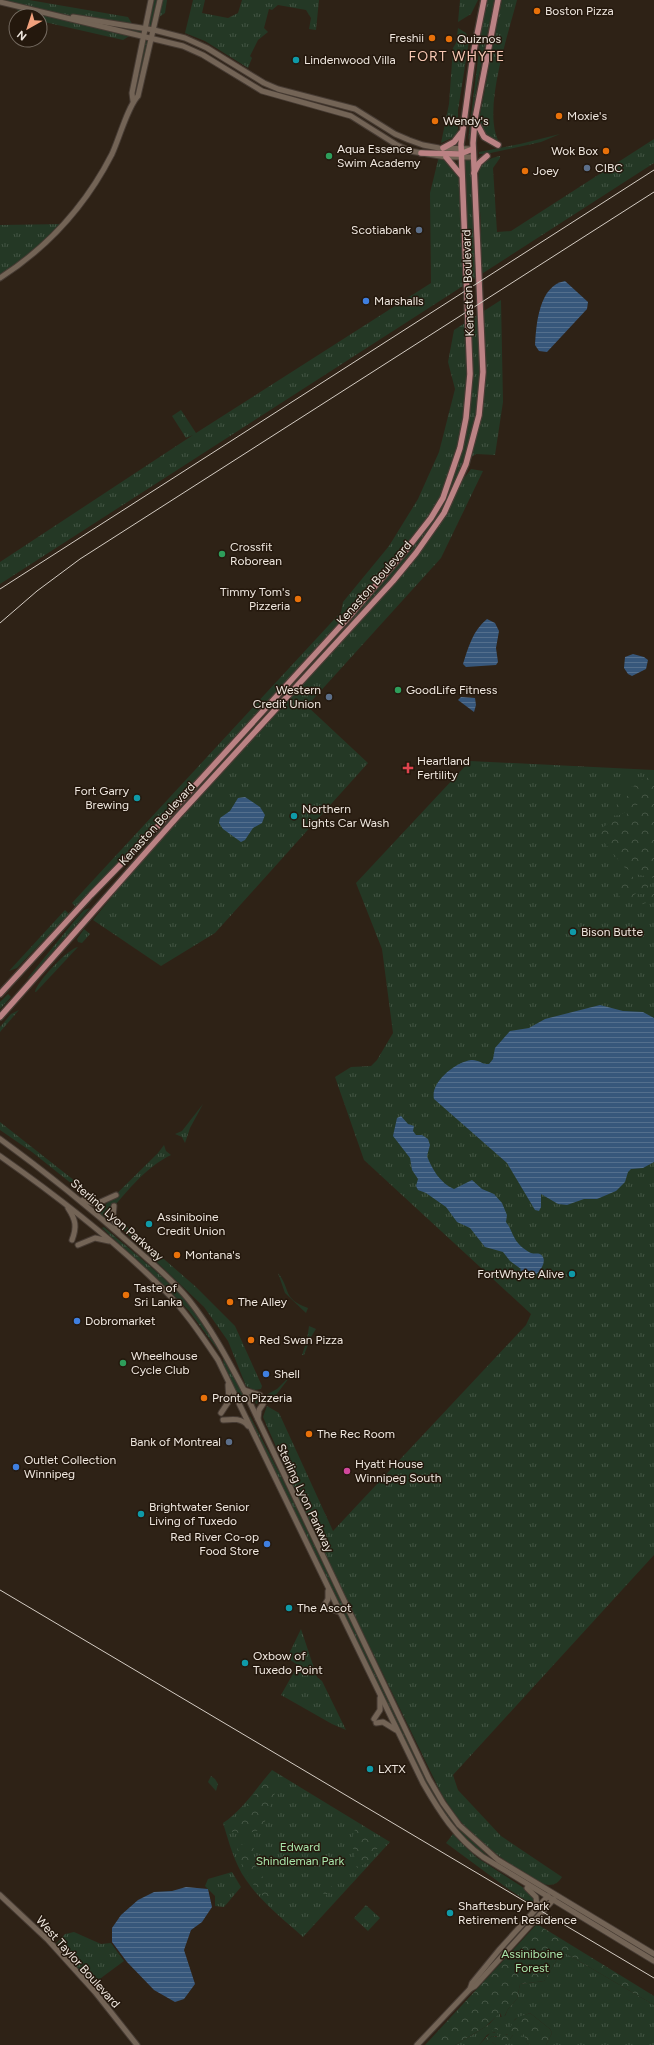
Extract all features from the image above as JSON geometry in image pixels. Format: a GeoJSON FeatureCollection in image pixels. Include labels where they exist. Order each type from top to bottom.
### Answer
{"type":"FeatureCollection","features":[{"type":"Feature","properties":{"kind":"main road"},"geometry":{"type":"LineString","coordinates":[[0,278],[17,267],[43,246],[65,224],[86,198],[117,142],[133,100],[132,93],[151,0]]}},
{"type":"Feature","properties":{"kind":"main road"},"geometry":{"type":"LineString","coordinates":[[133,100],[138,96],[160,0]]}},
{"type":"Feature","properties":{"kind":"main road","name":"Kenaston Boulevard"},"geometry":{"type":"LineString","coordinates":[[0,994],[91,895],[160,824],[348,618],[406,550],[431,518],[443,498],[460,448],[466,418],[470,374],[460,153],[461,133],[484,0]]}},
{"type":"Feature","properties":{"kind":"main road","name":"Kenaston Boulevard"},"geometry":{"type":"LineString","coordinates":[[0,1017],[178,816],[393,581],[416,553],[444,513],[457,487],[473,442],[479,415],[482,379],[473,149],[475,118],[498,0]]}},
{"type":"Feature","properties":{"kind":"main road"},"geometry":{"type":"LineString","coordinates":[[0,2],[152,38],[193,50],[268,94],[351,116],[397,145],[421,153],[446,157],[473,149]]}},
{"type":"Feature","properties":{"kind":"main road"},"geometry":{"type":"LineString","coordinates":[[66,17],[154,30],[195,42],[264,83],[355,109],[395,134],[409,140],[423,145],[443,148],[473,157]]}},
{"type":"Feature","properties":{"kind":"main road"},"geometry":{"type":"LineString","coordinates":[[475,118],[484,138],[498,145]]}},
{"type":"Feature","properties":{"kind":"main road"},"geometry":{"type":"LineString","coordinates":[[443,148],[454,142],[461,133]]}},
{"type":"Feature","properties":{"kind":"main road"},"geometry":{"type":"LineString","coordinates":[[421,153],[460,153]]}},
{"type":"Feature","properties":{"kind":"main road"},"geometry":{"type":"LineString","coordinates":[[474,173],[479,163],[487,156]]}},
{"type":"Feature","properties":{"kind":"main road"},"geometry":{"type":"LineString","coordinates":[[446,157],[461,175]]}},
{"type":"Feature","properties":{"kind":"main road","name":"Sterling Lyon Parkway"},"geometry":{"type":"LineString","coordinates":[[0,1139],[76,1196],[121,1235],[188,1299],[223,1349],[244,1390],[429,1779],[443,1803],[459,1825],[476,1842],[498,1860],[654,1954]]}},
{"type":"Feature","properties":{"kind":"main road","name":"Sterling Lyon Parkway"},"geometry":{"type":"LineString","coordinates":[[0,1156],[66,1203],[163,1288],[193,1323],[218,1360],[397,1731],[423,1783],[444,1819],[477,1853],[553,1901],[654,1961]]}},
{"type":"Feature","properties":{"kind":"main road"},"geometry":{"type":"LineString","coordinates":[[76,1196],[87,1202],[96,1204],[116,1194]]}},
{"type":"Feature","properties":{"kind":"main road"},"geometry":{"type":"LineString","coordinates":[[66,1203],[75,1222],[76,1229],[72,1240]]}},
{"type":"Feature","properties":{"kind":"main road"},"geometry":{"type":"LineString","coordinates":[[114,1206],[113,1217],[121,1235]]}},
{"type":"Feature","properties":{"kind":"main road"},"geometry":{"type":"LineString","coordinates":[[78,1245],[95,1238],[111,1242]]}},
{"type":"Feature","properties":{"kind":"main road"},"geometry":{"type":"LineString","coordinates":[[221,1413],[229,1401],[230,1396],[224,1372]]}},
{"type":"Feature","properties":{"kind":"main road"},"geometry":{"type":"LineString","coordinates":[[244,1390],[260,1395]]}},
{"type":"Feature","properties":{"kind":"main road"},"geometry":{"type":"LineString","coordinates":[[258,1420],[259,1410],[263,1404]]}},
{"type":"Feature","properties":{"kind":"main road"},"geometry":{"type":"LineString","coordinates":[[223,1420],[233,1419],[245,1422],[253,1434]]}},
{"type":"Feature","properties":{"kind":"main road"},"geometry":{"type":"LineString","coordinates":[[328,1588],[328,1599],[324,1606],[331,1607],[340,1613]]}},
{"type":"Feature","properties":{"kind":"main road"},"geometry":{"type":"LineString","coordinates":[[380,1695],[380,1710],[375,1721],[383,1722],[397,1731]]}},
{"type":"Feature","properties":{"kind":"main road"},"geometry":{"type":"LineString","coordinates":[[511,1875],[534,1894],[537,1907]]}},
{"type":"Feature","properties":{"kind":"main road"},"geometry":{"type":"LineString","coordinates":[[470,1989],[472,1983],[494,1956],[552,1892]]}},
{"type":"Feature","properties":{"kind":"main road","name":"West Taylor Boulevard"},"geometry":{"type":"LineString","coordinates":[[0,1895],[48,1940],[90,1986],[137,2045]]}},
{"type":"Feature","properties":{"kind":"main road"},"geometry":{"type":"LineString","coordinates":[[418,2045],[470,1989],[475,1986],[557,1896]]}},
{"type":"Feature","properties":{"kind":"green space"},"geometry":{"type":"Polygon","coordinates":[[[0,0],[29,0],[128,17],[134,27],[145,29],[151,0],[167,0],[165,13],[156,19],[154,30],[146,29],[144,37],[152,38],[138,96],[133,101],[143,37],[131,35],[123,40],[48,23],[48,8],[16,8],[15,6],[0,0]]]}},
{"type":"Feature","properties":{"kind":"green space"},"geometry":{"type":"Polygon","coordinates":[[[193,0],[205,0],[202,13],[228,18],[238,13],[242,0],[319,0],[316,30],[309,29],[311,18],[306,10],[278,5],[272,10],[269,9],[264,28],[268,32],[258,40],[250,56],[252,58],[248,68],[205,41],[185,33],[193,0]]]}},
{"type":"Feature","properties":{"kind":"green space"},"geometry":{"type":"Polygon","coordinates":[[[460,0],[478,0],[471,14],[458,22],[460,0]]]}},
{"type":"Feature","properties":{"kind":"green space"},"geometry":{"type":"Polygon","coordinates":[[[487,0],[494,0],[477,85],[471,134],[468,140],[481,34],[487,0]]]}},
{"type":"Feature","properties":{"kind":"green space"},"geometry":{"type":"Polygon","coordinates":[[[502,0],[517,0],[498,71],[495,91],[493,110],[494,126],[498,140],[491,139],[482,134],[480,115],[502,0]]]}},
{"type":"Feature","properties":{"kind":"green space"},"geometry":{"type":"Polygon","coordinates":[[[458,28],[466,33],[469,41],[458,110],[458,129],[454,139],[452,138],[441,143],[449,104],[453,48],[456,43],[458,28]]]}},
{"type":"Feature","properties":{"kind":"green space"},"geometry":{"type":"Polygon","coordinates":[[[560,134],[541,142],[486,154],[479,154],[479,152],[560,134]]]}},
{"type":"Feature","properties":{"kind":"green space"},"geometry":{"type":"Polygon","coordinates":[[[654,139],[654,163],[0,584],[0,562],[193,435],[186,438],[172,416],[181,410],[196,433],[431,283],[430,193],[439,156],[446,157],[461,175],[461,157],[473,157],[477,234],[481,234],[479,172],[481,166],[487,160],[500,156],[493,168],[497,232],[511,231],[654,139]]]}},
{"type":"Feature","properties":{"kind":"green space"},"geometry":{"type":"Polygon","coordinates":[[[65,224],[0,278],[0,225],[65,224]]]}},
{"type":"Feature","properties":{"kind":"green space"},"geometry":{"type":"Polygon","coordinates":[[[501,300],[503,402],[495,455],[476,454],[468,459],[458,486],[471,469],[483,471],[441,558],[307,706],[368,763],[215,933],[161,966],[93,920],[167,829],[354,623],[348,618],[78,909],[72,903],[341,612],[343,602],[389,546],[418,499],[439,452],[455,389],[448,362],[454,330],[501,300]]]}},
{"type":"Feature","properties":{"kind":"green space","name":"FortWhyte Alive"},"geometry":{"type":"Polygon","coordinates":[[[470,761],[654,770],[654,1555],[453,1775],[458,1790],[501,1836],[562,1877],[557,1883],[551,1885],[541,1883],[531,1878],[484,1844],[464,1826],[441,1793],[309,1522],[263,1417],[267,1406],[279,1413],[333,1531],[526,1325],[531,1314],[364,1160],[335,1077],[351,1067],[371,1066],[377,1060],[393,1033],[382,949],[356,883],[470,761]]]}},
{"type":"Feature","properties":{"kind":"green space"},"geometry":{"type":"Polygon","coordinates":[[[649,777],[654,778],[654,795],[620,815],[610,816],[608,812],[627,796],[640,790],[633,786],[623,792],[619,792],[618,790],[622,785],[629,782],[629,778],[637,781],[639,779],[642,780],[649,777]]]}},
{"type":"Feature","properties":{"kind":"green space"},"geometry":{"type":"Polygon","coordinates":[[[654,799],[654,878],[635,874],[624,867],[596,832],[612,821],[623,818],[630,812],[647,805],[649,801],[654,799]]]}},
{"type":"Feature","properties":{"kind":"green space"},"geometry":{"type":"Polygon","coordinates":[[[628,874],[638,880],[651,883],[643,894],[634,894],[640,898],[644,898],[654,892],[654,901],[650,899],[646,903],[636,906],[633,903],[635,899],[632,898],[626,902],[621,899],[616,890],[628,874]]]}},
{"type":"Feature","properties":{"kind":"green space"},"geometry":{"type":"Polygon","coordinates":[[[90,908],[36,973],[27,979],[75,920],[84,910],[90,908]]]}},
{"type":"Feature","properties":{"kind":"green space"},"geometry":{"type":"Polygon","coordinates":[[[65,910],[69,914],[17,968],[9,971],[65,910]]]}},
{"type":"Feature","properties":{"kind":"green space"},"geometry":{"type":"Polygon","coordinates":[[[84,929],[90,934],[82,943],[78,942],[77,939],[84,929]]]}},
{"type":"Feature","properties":{"kind":"green space"},"geometry":{"type":"Polygon","coordinates":[[[78,947],[35,992],[41,981],[54,966],[68,953],[78,947]]]}},
{"type":"Feature","properties":{"kind":"green space"},"geometry":{"type":"Polygon","coordinates":[[[8,994],[11,997],[0,1009],[0,1002],[8,994]]]}},
{"type":"Feature","properties":{"kind":"green space"},"geometry":{"type":"Polygon","coordinates":[[[19,1010],[0,1032],[0,1027],[11,1014],[19,1010]]]}},
{"type":"Feature","properties":{"kind":"green space"},"geometry":{"type":"Polygon","coordinates":[[[203,1104],[190,1128],[185,1143],[182,1137],[175,1134],[182,1131],[203,1104]]]}},
{"type":"Feature","properties":{"kind":"green space"},"geometry":{"type":"Polygon","coordinates":[[[0,1122],[94,1196],[96,1200],[87,1196],[32,1152],[0,1130],[0,1122]]]}},
{"type":"Feature","properties":{"kind":"green space"},"geometry":{"type":"Polygon","coordinates":[[[164,1145],[166,1151],[171,1155],[161,1160],[144,1174],[106,1216],[102,1219],[96,1214],[158,1153],[164,1145]]]}},
{"type":"Feature","properties":{"kind":"green space"},"geometry":{"type":"Polygon","coordinates":[[[115,1219],[118,1219],[196,1287],[235,1326],[262,1386],[261,1389],[254,1390],[246,1386],[228,1341],[204,1307],[119,1226],[115,1219]]]}},
{"type":"Feature","properties":{"kind":"green space"},"geometry":{"type":"Polygon","coordinates":[[[104,1227],[146,1262],[185,1300],[203,1323],[219,1348],[248,1400],[239,1405],[224,1372],[223,1357],[189,1311],[171,1292],[102,1228],[104,1227]]]}},
{"type":"Feature","properties":{"kind":"green space"},"geometry":{"type":"Polygon","coordinates":[[[278,1273],[288,1293],[294,1301],[308,1308],[306,1313],[285,1293],[278,1273]]]}},
{"type":"Feature","properties":{"kind":"green space"},"geometry":{"type":"Polygon","coordinates":[[[309,1326],[316,1329],[304,1355],[302,1355],[307,1340],[309,1326]]]}},
{"type":"Feature","properties":{"kind":"green space"},"geometry":{"type":"Polygon","coordinates":[[[292,1374],[276,1395],[256,1404],[255,1401],[277,1389],[292,1374]]]}},
{"type":"Feature","properties":{"kind":"green space"},"geometry":{"type":"Polygon","coordinates":[[[250,1416],[282,1478],[429,1785],[454,1823],[490,1858],[463,1838],[430,1791],[249,1420],[250,1416]]]}},
{"type":"Feature","properties":{"kind":"green space"},"geometry":{"type":"Polygon","coordinates":[[[301,1629],[317,1677],[322,1681],[346,1730],[332,1724],[281,1695],[298,1665],[287,1658],[301,1629]]]}},
{"type":"Feature","properties":{"kind":"green space","name":"Edward Shindleman Park"},"geometry":{"type":"Polygon","coordinates":[[[272,1770],[390,1842],[303,1937],[265,1903],[246,1880],[235,1860],[223,1823],[237,1812],[272,1770]]]}},
{"type":"Feature","properties":{"kind":"green space"},"geometry":{"type":"Polygon","coordinates":[[[211,1776],[218,1784],[216,1791],[208,1782],[211,1776]]]}},
{"type":"Feature","properties":{"kind":"green space"},"geometry":{"type":"Polygon","coordinates":[[[270,1780],[275,1782],[277,1787],[263,1827],[256,1831],[247,1833],[229,1831],[231,1821],[242,1812],[259,1789],[270,1780]]]}},
{"type":"Feature","properties":{"kind":"green space"},"geometry":{"type":"Polygon","coordinates":[[[356,1829],[378,1845],[376,1852],[370,1859],[357,1868],[353,1842],[353,1836],[356,1829]]]}},
{"type":"Feature","properties":{"kind":"green space"},"geometry":{"type":"Polygon","coordinates":[[[453,1834],[476,1857],[530,1892],[533,1896],[533,1905],[507,1888],[446,1843],[453,1834]]]}},
{"type":"Feature","properties":{"kind":"green space"},"geometry":{"type":"Polygon","coordinates":[[[246,1842],[254,1843],[253,1862],[264,1879],[265,1890],[271,1896],[270,1899],[267,1900],[257,1889],[248,1876],[242,1863],[237,1848],[246,1842]]]}},
{"type":"Feature","properties":{"kind":"green space"},"geometry":{"type":"Polygon","coordinates":[[[232,1872],[241,1887],[224,1907],[215,1906],[215,1896],[205,1886],[208,1879],[232,1872]]]}},
{"type":"Feature","properties":{"kind":"green space"},"geometry":{"type":"Polygon","coordinates":[[[330,1885],[332,1886],[332,1889],[324,1897],[323,1890],[330,1885]]]}},
{"type":"Feature","properties":{"kind":"green space"},"geometry":{"type":"Polygon","coordinates":[[[366,1905],[380,1918],[368,1931],[354,1918],[366,1905]]]}},
{"type":"Feature","properties":{"kind":"green space","name":"Assiniboine Forest"},"geometry":{"type":"Polygon","coordinates":[[[537,1924],[654,1996],[654,2005],[560,1950],[556,1961],[544,1981],[520,1984],[517,1999],[508,2009],[503,2019],[500,2013],[485,2027],[455,2045],[425,2045],[537,1924]]]}},
{"type":"Feature","properties":{"kind":"green space"},"geometry":{"type":"Polygon","coordinates":[[[74,1932],[101,1944],[111,1943],[124,1961],[101,1978],[98,1988],[95,1988],[56,1944],[65,1934],[74,1932]]]}},
{"type":"Feature","properties":{"kind":"green space"},"geometry":{"type":"Polygon","coordinates":[[[560,1950],[654,2005],[654,2045],[546,2045],[552,2033],[550,2029],[530,2013],[515,2019],[509,2034],[505,2035],[510,2039],[513,2035],[524,2033],[527,2043],[531,2045],[496,2045],[492,2042],[486,2042],[492,2036],[497,2037],[495,2032],[492,2033],[499,2029],[487,2035],[479,2045],[455,2045],[488,2025],[500,2013],[500,2017],[505,2016],[508,2009],[517,1999],[520,1984],[544,1981],[556,1961],[560,1950]]]}},
{"type":"Feature","properties":{"kind":"green space"},"geometry":{"type":"Polygon","coordinates":[[[530,2013],[550,2029],[552,2033],[546,2045],[531,2045],[527,2043],[523,2033],[520,2038],[513,2035],[510,2039],[511,2043],[508,2044],[501,2040],[503,2034],[507,2035],[515,2020],[520,2016],[530,2013]]]}},
{"type":"Feature","properties":{"kind":"green space"},"geometry":{"type":"Polygon","coordinates":[[[496,2027],[499,2029],[492,2033],[497,2032],[498,2036],[492,2036],[486,2042],[492,2042],[496,2045],[479,2045],[496,2027]]]}},
{"type":"Feature","properties":{"kind":"water"},"geometry":{"type":"Polygon","coordinates":[[[565,281],[588,302],[587,309],[547,352],[539,351],[535,345],[536,327],[544,298],[549,290],[556,284],[565,281]]]}},
{"type":"Feature","properties":{"kind":"water"},"geometry":{"type":"Polygon","coordinates":[[[487,619],[495,623],[499,631],[496,648],[498,662],[496,665],[466,667],[463,664],[472,640],[478,628],[487,619]]]}},
{"type":"Feature","properties":{"kind":"water"},"geometry":{"type":"Polygon","coordinates":[[[633,654],[644,657],[648,660],[646,669],[632,676],[628,674],[624,668],[625,657],[633,654]]]}},
{"type":"Feature","properties":{"kind":"water"},"geometry":{"type":"Polygon","coordinates":[[[461,697],[475,698],[476,705],[474,712],[458,700],[461,697]]]}},
{"type":"Feature","properties":{"kind":"water"},"geometry":{"type":"Polygon","coordinates":[[[245,797],[260,807],[265,815],[262,823],[253,828],[245,840],[241,842],[223,829],[219,823],[220,818],[230,811],[238,798],[245,797]]]}},
{"type":"Feature","properties":{"kind":"water"},"geometry":{"type":"Polygon","coordinates":[[[600,1005],[623,1011],[643,1012],[654,1018],[654,1162],[643,1168],[631,1169],[628,1172],[625,1182],[616,1191],[597,1199],[584,1199],[567,1205],[558,1204],[541,1194],[541,1207],[539,1211],[535,1210],[507,1163],[434,1099],[436,1086],[445,1074],[465,1062],[474,1060],[489,1064],[493,1059],[495,1048],[510,1031],[529,1028],[545,1019],[600,1005]]]}},
{"type":"Feature","properties":{"kind":"water"},"geometry":{"type":"Polygon","coordinates":[[[401,1116],[408,1124],[414,1126],[413,1131],[416,1135],[422,1135],[428,1139],[430,1145],[427,1156],[434,1171],[445,1183],[454,1189],[472,1180],[482,1189],[494,1194],[502,1203],[507,1215],[506,1222],[516,1241],[528,1251],[540,1254],[543,1257],[544,1260],[542,1267],[534,1276],[528,1277],[520,1270],[521,1269],[510,1261],[503,1252],[485,1247],[470,1228],[457,1222],[446,1207],[426,1193],[418,1190],[416,1186],[418,1179],[412,1170],[410,1158],[393,1136],[397,1118],[401,1116]]]}},
{"type":"Feature","properties":{"kind":"water"},"geometry":{"type":"Polygon","coordinates":[[[186,1887],[208,1889],[212,1907],[202,1922],[191,1930],[184,1950],[195,1984],[184,1999],[175,2002],[154,1990],[127,1962],[112,1942],[112,1928],[121,1915],[138,1900],[154,1892],[172,1891],[186,1887]]]}},
{"type":"Feature","properties":{"kind":"railway"},"geometry":{"type":"LineString","coordinates":[[0,589],[654,170]]}},
{"type":"Feature","properties":{"kind":"railway"},"geometry":{"type":"LineString","coordinates":[[0,623],[37,591],[80,559],[654,192]]}},
{"type":"Feature","properties":{"kind":"railway"},"geometry":{"type":"LineString","coordinates":[[0,1590],[654,1978]]}},
{"type":"Feature","properties":{"kind":"place","name":"Boston Pizza"},"geometry":{"type":"Point","coordinates":[537,11]}},
{"type":"Feature","properties":{"kind":"place","name":"Freshii"},"geometry":{"type":"Point","coordinates":[432,38]}},
{"type":"Feature","properties":{"kind":"place","name":"Quiznos"},"geometry":{"type":"Point","coordinates":[449,39]}},
{"type":"Feature","properties":{"kind":"place","name":"Lindenwood Villa"},"geometry":{"type":"Point","coordinates":[296,60]}},
{"type":"Feature","properties":{"kind":"place","name":"Moxie's"},"geometry":{"type":"Point","coordinates":[559,116]}},
{"type":"Feature","properties":{"kind":"place","name":"Wendy's"},"geometry":{"type":"Point","coordinates":[435,121]}},
{"type":"Feature","properties":{"kind":"place","name":"Wok Box"},"geometry":{"type":"Point","coordinates":[606,151]}},
{"type":"Feature","properties":{"kind":"place","name":"Aqua Essence Swim Academy"},"geometry":{"type":"Point","coordinates":[329,156]}},
{"type":"Feature","properties":{"kind":"place","name":"CIBC"},"geometry":{"type":"Point","coordinates":[587,168]}},
{"type":"Feature","properties":{"kind":"place","name":"Joey"},"geometry":{"type":"Point","coordinates":[525,171]}},
{"type":"Feature","properties":{"kind":"place","name":"Scotiabank"},"geometry":{"type":"Point","coordinates":[419,230]}},
{"type":"Feature","properties":{"kind":"place","name":"Marshalls"},"geometry":{"type":"Point","coordinates":[366,301]}},
{"type":"Feature","properties":{"kind":"place","name":"Crossfit Roborean"},"geometry":{"type":"Point","coordinates":[222,554]}},
{"type":"Feature","properties":{"kind":"place","name":"Timmy Tom's Pizzeria"},"geometry":{"type":"Point","coordinates":[298,599]}},
{"type":"Feature","properties":{"kind":"place","name":"GoodLife Fitness"},"geometry":{"type":"Point","coordinates":[398,690]}},
{"type":"Feature","properties":{"kind":"place","name":"Western Credit Union"},"geometry":{"type":"Point","coordinates":[329,697]}},
{"type":"Feature","properties":{"kind":"place","name":"Heartland Fertility"},"geometry":{"type":"Point","coordinates":[408,768]}},
{"type":"Feature","properties":{"kind":"place","name":"Fort Garry Brewing"},"geometry":{"type":"Point","coordinates":[137,798]}},
{"type":"Feature","properties":{"kind":"place","name":"Northern Lights Car Wash"},"geometry":{"type":"Point","coordinates":[294,816]}},
{"type":"Feature","properties":{"kind":"place","name":"Bison Butte"},"geometry":{"type":"Point","coordinates":[573,932]}},
{"type":"Feature","properties":{"kind":"place","name":"Assiniboine Credit Union"},"geometry":{"type":"Point","coordinates":[149,1224]}},
{"type":"Feature","properties":{"kind":"place","name":"Montana's"},"geometry":{"type":"Point","coordinates":[177,1255]}},
{"type":"Feature","properties":{"kind":"place","name":"FortWhyte Alive"},"geometry":{"type":"Point","coordinates":[572,1274]}},
{"type":"Feature","properties":{"kind":"place","name":"Taste of Sri Lanka"},"geometry":{"type":"Point","coordinates":[126,1295]}},
{"type":"Feature","properties":{"kind":"place","name":"The Alley"},"geometry":{"type":"Point","coordinates":[230,1302]}},
{"type":"Feature","properties":{"kind":"place","name":"Dobromarket"},"geometry":{"type":"Point","coordinates":[77,1321]}},
{"type":"Feature","properties":{"kind":"place","name":"Red Swan Pizza"},"geometry":{"type":"Point","coordinates":[251,1340]}},
{"type":"Feature","properties":{"kind":"place","name":"Wheelhouse Cycle Club"},"geometry":{"type":"Point","coordinates":[123,1363]}},
{"type":"Feature","properties":{"kind":"place","name":"Shell"},"geometry":{"type":"Point","coordinates":[266,1374]}},
{"type":"Feature","properties":{"kind":"place","name":"Pronto Pizzeria"},"geometry":{"type":"Point","coordinates":[204,1398]}},
{"type":"Feature","properties":{"kind":"place","name":"The Rec Room"},"geometry":{"type":"Point","coordinates":[309,1434]}},
{"type":"Feature","properties":{"kind":"place","name":"Bank of Montreal"},"geometry":{"type":"Point","coordinates":[229,1442]}},
{"type":"Feature","properties":{"kind":"place","name":"Outlet Collection Winnipeg"},"geometry":{"type":"Point","coordinates":[16,1467]}},
{"type":"Feature","properties":{"kind":"place","name":"Hyatt House Winnipeg South"},"geometry":{"type":"Point","coordinates":[347,1471]}},
{"type":"Feature","properties":{"kind":"place","name":"Brightwater Senior Living of Tuxedo"},"geometry":{"type":"Point","coordinates":[141,1514]}},
{"type":"Feature","properties":{"kind":"place","name":"Red River Co-op Food Store"},"geometry":{"type":"Point","coordinates":[267,1544]}},
{"type":"Feature","properties":{"kind":"place","name":"The Ascot"},"geometry":{"type":"Point","coordinates":[289,1608]}},
{"type":"Feature","properties":{"kind":"place","name":"Oxbow of Tuxedo Point"},"geometry":{"type":"Point","coordinates":[245,1663]}},
{"type":"Feature","properties":{"kind":"place","name":"LXTX"},"geometry":{"type":"Point","coordinates":[370,1769]}},
{"type":"Feature","properties":{"kind":"place","name":"Shaftesbury Park Retirement Residence"},"geometry":{"type":"Point","coordinates":[450,1913]}},
{"type":"Feature","properties":{"kind":"district","name":"FORT WHYTE"},"geometry":{"type":"Point","coordinates":[457,56]}}]}
